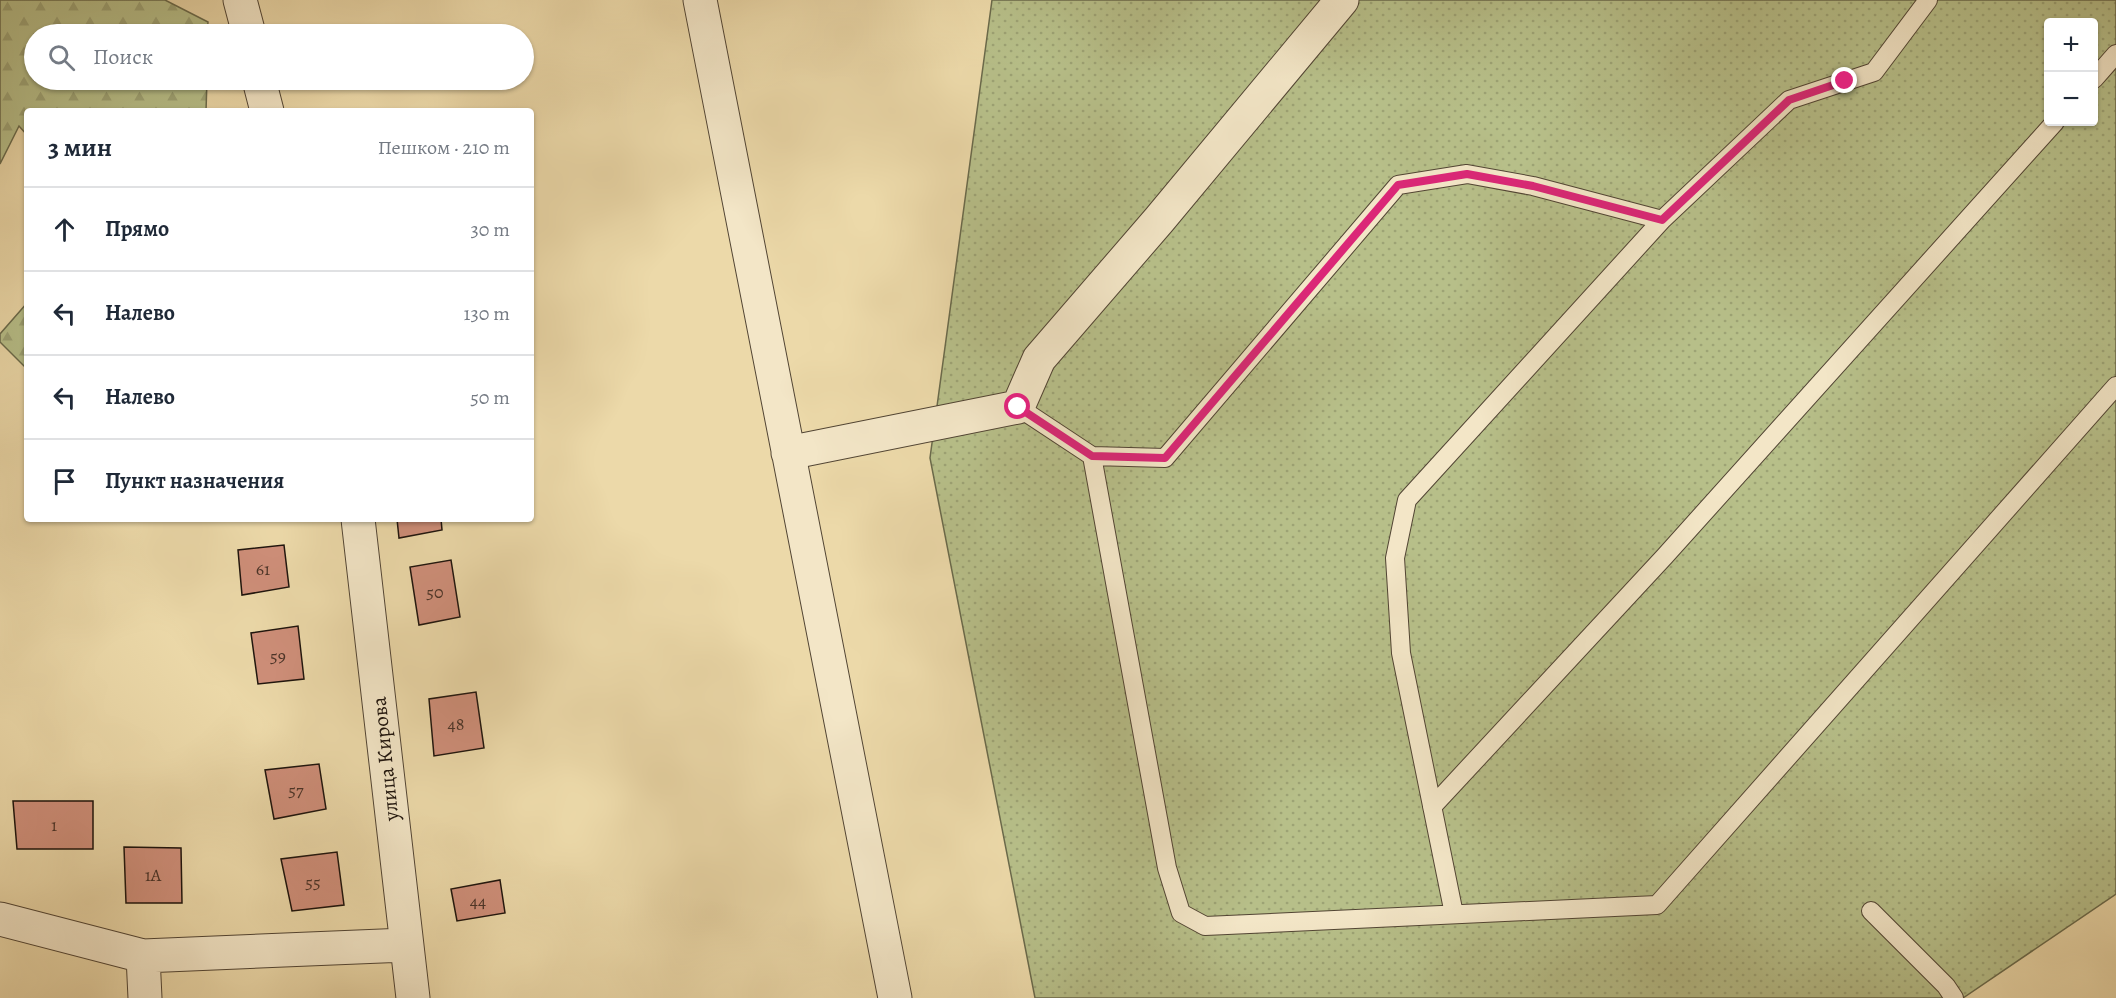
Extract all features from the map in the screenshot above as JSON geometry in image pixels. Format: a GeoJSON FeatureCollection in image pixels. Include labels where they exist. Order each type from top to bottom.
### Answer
{"type":"FeatureCollection","features":[{"type":"Feature","properties":{"kind":"street"},"geometry":{"type":"LineString","coordinates":[[240,0],[246,24]]}},
{"type":"Feature","properties":{"kind":"street"},"geometry":{"type":"LineString","coordinates":[[700,0],[895,998]]}},
{"type":"Feature","properties":{"kind":"street"},"geometry":{"type":"LineString","coordinates":[[788,453],[1018,407],[1039,359],[1159,220],[1342,0]]}},
{"type":"Feature","properties":{"kind":"street"},"geometry":{"type":"LineString","coordinates":[[262,90],[266,108]]}},
{"type":"Feature","properties":{"kind":"street","name":"улица Кирова"},"geometry":{"type":"LineString","coordinates":[[358,522],[413,998]]}},
{"type":"Feature","properties":{"kind":"street"},"geometry":{"type":"LineString","coordinates":[[0,919],[143,956],[406,945]]}},
{"type":"Feature","properties":{"kind":"street"},"geometry":{"type":"LineString","coordinates":[[143,956],[146,998]]}},
{"type":"Feature","properties":{"kind":"lane"},"geometry":{"type":"LineString","coordinates":[[1454,914],[1401,653],[1395,558],[1407,500],[1662,220],[1789,100],[1874,72],[1928,0]]}},
{"type":"Feature","properties":{"kind":"lane"},"geometry":{"type":"LineString","coordinates":[[2098,74],[2116,54]]}},
{"type":"Feature","properties":{"kind":"lane"},"geometry":{"type":"LineString","coordinates":[[1432,807],[1665,556],[2051,126]]}},
{"type":"Feature","properties":{"kind":"lane"},"geometry":{"type":"LineString","coordinates":[[1018,407],[1092,456],[1165,458],[1398,185],[1467,174],[1533,186],[1662,220]]}},
{"type":"Feature","properties":{"kind":"lane"},"geometry":{"type":"LineString","coordinates":[[1092,456],[1167,868],[1181,913],[1205,926],[1657,905],[2116,386]]}},
{"type":"Feature","properties":{"kind":"lane"},"geometry":{"type":"LineString","coordinates":[[1871,910],[1946,986],[1954,998]]}},
{"type":"Feature","properties":{"kind":"green space"},"geometry":{"type":"Polygon","coordinates":[[[0,0],[165,0],[208,22],[208,24],[24,24],[24,90],[207,90],[206,108],[24,108],[24,132],[19,126],[0,164],[0,0]]]}},
{"type":"Feature","properties":{"kind":"green space"},"geometry":{"type":"Polygon","coordinates":[[[992,0],[2116,0],[2116,894],[1963,998],[1035,998],[930,458],[992,0]]]}},
{"type":"Feature","properties":{"kind":"green space"},"geometry":{"type":"Polygon","coordinates":[[[24,306],[24,366],[0,342],[0,334],[24,306]]]}},
{"type":"Feature","properties":{"kind":"building"},"geometry":{"type":"Polygon","coordinates":[[[397,522],[441,522],[442,530],[399,538],[397,522]]]}},
{"type":"Feature","properties":{"kind":"building"},"geometry":{"type":"Polygon","coordinates":[[[284,545],[289,587],[242,595],[238,550],[284,545]]]}},
{"type":"Feature","properties":{"kind":"building"},"geometry":{"type":"Polygon","coordinates":[[[451,560],[460,617],[419,625],[410,567],[451,560]]]}},
{"type":"Feature","properties":{"kind":"building"},"geometry":{"type":"Polygon","coordinates":[[[298,626],[304,679],[258,684],[251,633],[298,626]]]}},
{"type":"Feature","properties":{"kind":"building"},"geometry":{"type":"Polygon","coordinates":[[[476,692],[484,748],[434,756],[429,699],[476,692]]]}},
{"type":"Feature","properties":{"kind":"building"},"geometry":{"type":"Polygon","coordinates":[[[319,764],[326,809],[274,819],[265,770],[319,764]]]}},
{"type":"Feature","properties":{"kind":"building"},"geometry":{"type":"Polygon","coordinates":[[[13,801],[93,801],[93,849],[17,849],[13,801]]]}},
{"type":"Feature","properties":{"kind":"building"},"geometry":{"type":"Polygon","coordinates":[[[124,847],[181,848],[182,903],[126,903],[124,847]]]}},
{"type":"Feature","properties":{"kind":"building"},"geometry":{"type":"Polygon","coordinates":[[[337,852],[344,905],[292,911],[281,859],[337,852]]]}},
{"type":"Feature","properties":{"kind":"building"},"geometry":{"type":"Polygon","coordinates":[[[500,880],[505,913],[457,921],[451,889],[500,880]]]}},
{"type":"Feature","properties":{"kind":"route"},"geometry":{"type":"LineString","coordinates":[[1018,407],[1092,456],[1165,458],[1398,185],[1467,174],[1533,186],[1662,220],[1789,100],[1845,81]]}}]}
